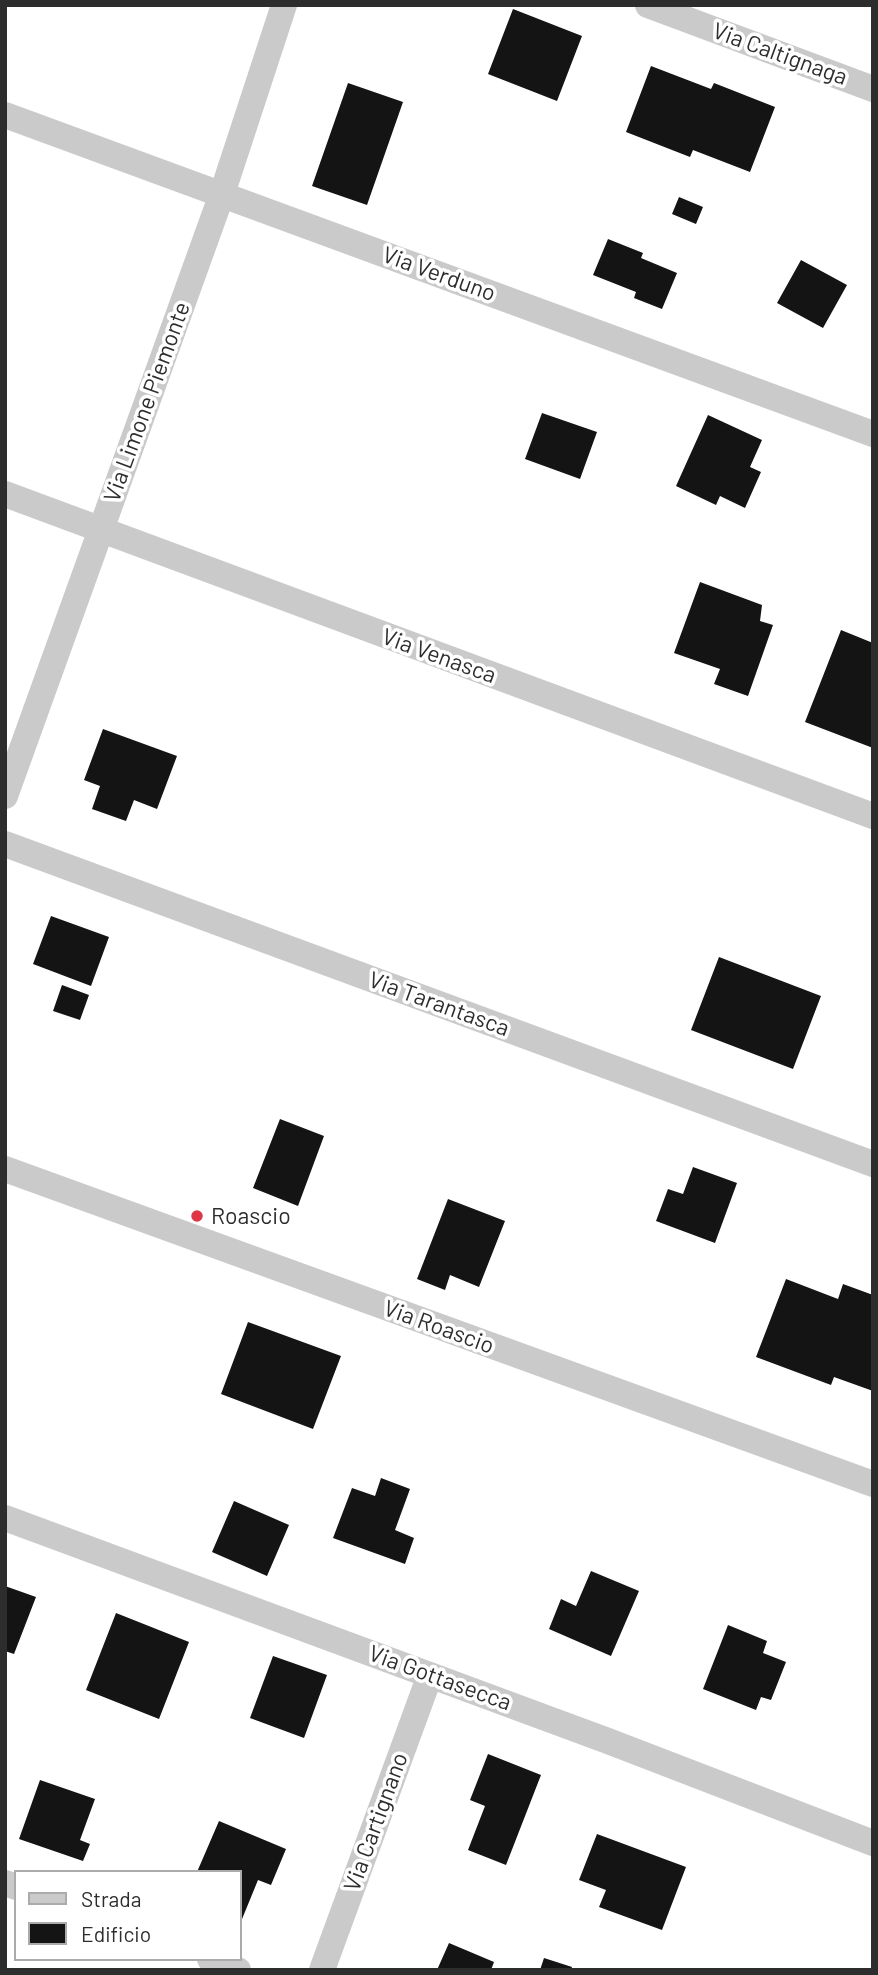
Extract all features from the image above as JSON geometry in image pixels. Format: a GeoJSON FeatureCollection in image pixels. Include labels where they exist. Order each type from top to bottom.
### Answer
{"type":"FeatureCollection","features":[{"type":"Feature","properties":{"kind":"street","name":"Via Limone Piemonte"},"geometry":{"type":"LineString","coordinates":[[5,796],[222,194],[284,5]]}},
{"type":"Feature","properties":{"kind":"street","name":"Via Caltignaga"},"geometry":{"type":"LineString","coordinates":[[648,5],[873,89]]}},
{"type":"Feature","properties":{"kind":"street","name":"Via Verduno"},"geometry":{"type":"LineString","coordinates":[[5,115],[873,435]]}},
{"type":"Feature","properties":{"kind":"street","name":"Via Venasca"},"geometry":{"type":"LineString","coordinates":[[5,494],[873,816]]}},
{"type":"Feature","properties":{"kind":"street","name":"Via Tarantasca"},"geometry":{"type":"LineString","coordinates":[[5,844],[873,1164]]}},
{"type":"Feature","properties":{"kind":"street","name":"Via Roascio"},"geometry":{"type":"LineString","coordinates":[[5,1169],[873,1484]]}},
{"type":"Feature","properties":{"kind":"street","name":"Via Gottasecca"},"geometry":{"type":"LineString","coordinates":[[5,1518],[873,1843]]}},
{"type":"Feature","properties":{"kind":"street","name":"Via Cartignano"},"geometry":{"type":"LineString","coordinates":[[322,1970],[430,1675]]}},
{"type":"Feature","properties":{"kind":"street"},"geometry":{"type":"LineString","coordinates":[[214,1961],[238,1970]]}},
{"type":"Feature","properties":{"kind":"building"},"geometry":{"type":"Polygon","coordinates":[[[513,9],[582,36],[557,101],[488,74],[513,9]]]}},
{"type":"Feature","properties":{"kind":"building"},"geometry":{"type":"Polygon","coordinates":[[[651,66],[711,89],[714,83],[775,107],[750,172],[693,150],[690,157],[626,132],[651,66]]]}},
{"type":"Feature","properties":{"kind":"building"},"geometry":{"type":"Polygon","coordinates":[[[348,83],[403,102],[367,205],[312,186],[348,83]]]}},
{"type":"Feature","properties":{"kind":"building"},"geometry":{"type":"Polygon","coordinates":[[[679,197],[703,207],[696,224],[672,214],[679,197]]]}},
{"type":"Feature","properties":{"kind":"building"},"geometry":{"type":"Polygon","coordinates":[[[608,239],[643,253],[641,258],[677,273],[662,309],[634,298],[636,292],[593,275],[608,239]]]}},
{"type":"Feature","properties":{"kind":"building"},"geometry":{"type":"Polygon","coordinates":[[[801,260],[847,285],[823,328],[777,303],[801,260]]]}},
{"type":"Feature","properties":{"kind":"building"},"geometry":{"type":"Polygon","coordinates":[[[542,413],[597,432],[580,479],[525,459],[542,413]]]}},
{"type":"Feature","properties":{"kind":"building"},"geometry":{"type":"Polygon","coordinates":[[[708,415],[762,440],[750,467],[761,472],[745,508],[720,496],[716,505],[676,486],[708,415]]]}},
{"type":"Feature","properties":{"kind":"building"},"geometry":{"type":"Polygon","coordinates":[[[700,582],[762,605],[760,621],[773,625],[748,696],[714,684],[720,669],[674,653],[700,582]]]}},
{"type":"Feature","properties":{"kind":"building"},"geometry":{"type":"Polygon","coordinates":[[[841,630],[873,643],[873,748],[805,722],[841,630]]]}},
{"type":"Feature","properties":{"kind":"building"},"geometry":{"type":"Polygon","coordinates":[[[103,729],[177,756],[157,809],[134,800],[126,821],[92,809],[100,786],[84,780],[103,729]]]}},
{"type":"Feature","properties":{"kind":"building"},"geometry":{"type":"Polygon","coordinates":[[[51,916],[109,937],[91,986],[33,964],[51,916]]]}},
{"type":"Feature","properties":{"kind":"building"},"geometry":{"type":"Polygon","coordinates":[[[719,957],[821,996],[793,1069],[691,1030],[719,957]]]}},
{"type":"Feature","properties":{"kind":"building"},"geometry":{"type":"Polygon","coordinates":[[[62,985],[89,995],[80,1020],[53,1011],[62,985]]]}},
{"type":"Feature","properties":{"kind":"building"},"geometry":{"type":"Polygon","coordinates":[[[280,1119],[324,1136],[298,1206],[253,1188],[280,1119]]]}},
{"type":"Feature","properties":{"kind":"building"},"geometry":{"type":"Polygon","coordinates":[[[693,1167],[737,1183],[715,1243],[656,1221],[668,1189],[683,1194],[693,1167]]]}},
{"type":"Feature","properties":{"kind":"building"},"geometry":{"type":"Polygon","coordinates":[[[448,1199],[505,1221],[479,1287],[450,1275],[445,1290],[417,1279],[448,1199]]]}},
{"type":"Feature","properties":{"kind":"building"},"geometry":{"type":"Polygon","coordinates":[[[786,1279],[838,1299],[843,1284],[873,1295],[873,1391],[834,1377],[831,1385],[756,1357],[786,1279]]]}},
{"type":"Feature","properties":{"kind":"building"},"geometry":{"type":"Polygon","coordinates":[[[248,1322],[341,1356],[313,1429],[221,1394],[248,1322]]]}},
{"type":"Feature","properties":{"kind":"building"},"geometry":{"type":"Polygon","coordinates":[[[381,1478],[410,1489],[395,1530],[414,1538],[405,1564],[333,1538],[352,1488],[375,1496],[381,1478]]]}},
{"type":"Feature","properties":{"kind":"building"},"geometry":{"type":"Polygon","coordinates":[[[234,1501],[289,1525],[267,1576],[212,1552],[234,1501]]]}},
{"type":"Feature","properties":{"kind":"building"},"geometry":{"type":"Polygon","coordinates":[[[591,1571],[639,1591],[611,1656],[549,1629],[561,1599],[576,1606],[591,1571]]]}},
{"type":"Feature","properties":{"kind":"building"},"geometry":{"type":"Polygon","coordinates":[[[5,1586],[36,1597],[14,1654],[5,1651],[5,1586]]]}},
{"type":"Feature","properties":{"kind":"building"},"geometry":{"type":"Polygon","coordinates":[[[116,1613],[189,1642],[159,1719],[86,1690],[116,1613]]]}},
{"type":"Feature","properties":{"kind":"building"},"geometry":{"type":"Polygon","coordinates":[[[728,1625],[767,1641],[763,1653],[786,1662],[771,1700],[761,1697],[756,1710],[703,1689],[728,1625]]]}},
{"type":"Feature","properties":{"kind":"building"},"geometry":{"type":"Polygon","coordinates":[[[273,1656],[327,1675],[304,1738],[250,1718],[273,1656]]]}},
{"type":"Feature","properties":{"kind":"building"},"geometry":{"type":"Polygon","coordinates":[[[488,1754],[541,1775],[506,1865],[468,1850],[485,1806],[470,1800],[488,1754]]]}},
{"type":"Feature","properties":{"kind":"building"},"geometry":{"type":"Polygon","coordinates":[[[40,1780],[95,1799],[80,1840],[90,1844],[83,1861],[19,1839],[40,1780]]]}},
{"type":"Feature","properties":{"kind":"building"},"geometry":{"type":"Polygon","coordinates":[[[219,1821],[286,1849],[271,1885],[258,1880],[242,1919],[242,1870],[198,1870],[219,1821]]]}},
{"type":"Feature","properties":{"kind":"building"},"geometry":{"type":"Polygon","coordinates":[[[597,1834],[686,1867],[662,1930],[599,1907],[606,1890],[579,1880],[597,1834]]]}},
{"type":"Feature","properties":{"kind":"building"},"geometry":{"type":"Polygon","coordinates":[[[449,1943],[494,1962],[491,1970],[437,1970],[449,1943]]]}},
{"type":"Feature","properties":{"kind":"building"},"geometry":{"type":"Polygon","coordinates":[[[544,1958],[572,1967],[571,1970],[540,1970],[544,1958]]]}},
{"type":"Feature","properties":{"kind":"place","name":"Roascio"},"geometry":{"type":"Point","coordinates":[197,1216]}}]}
